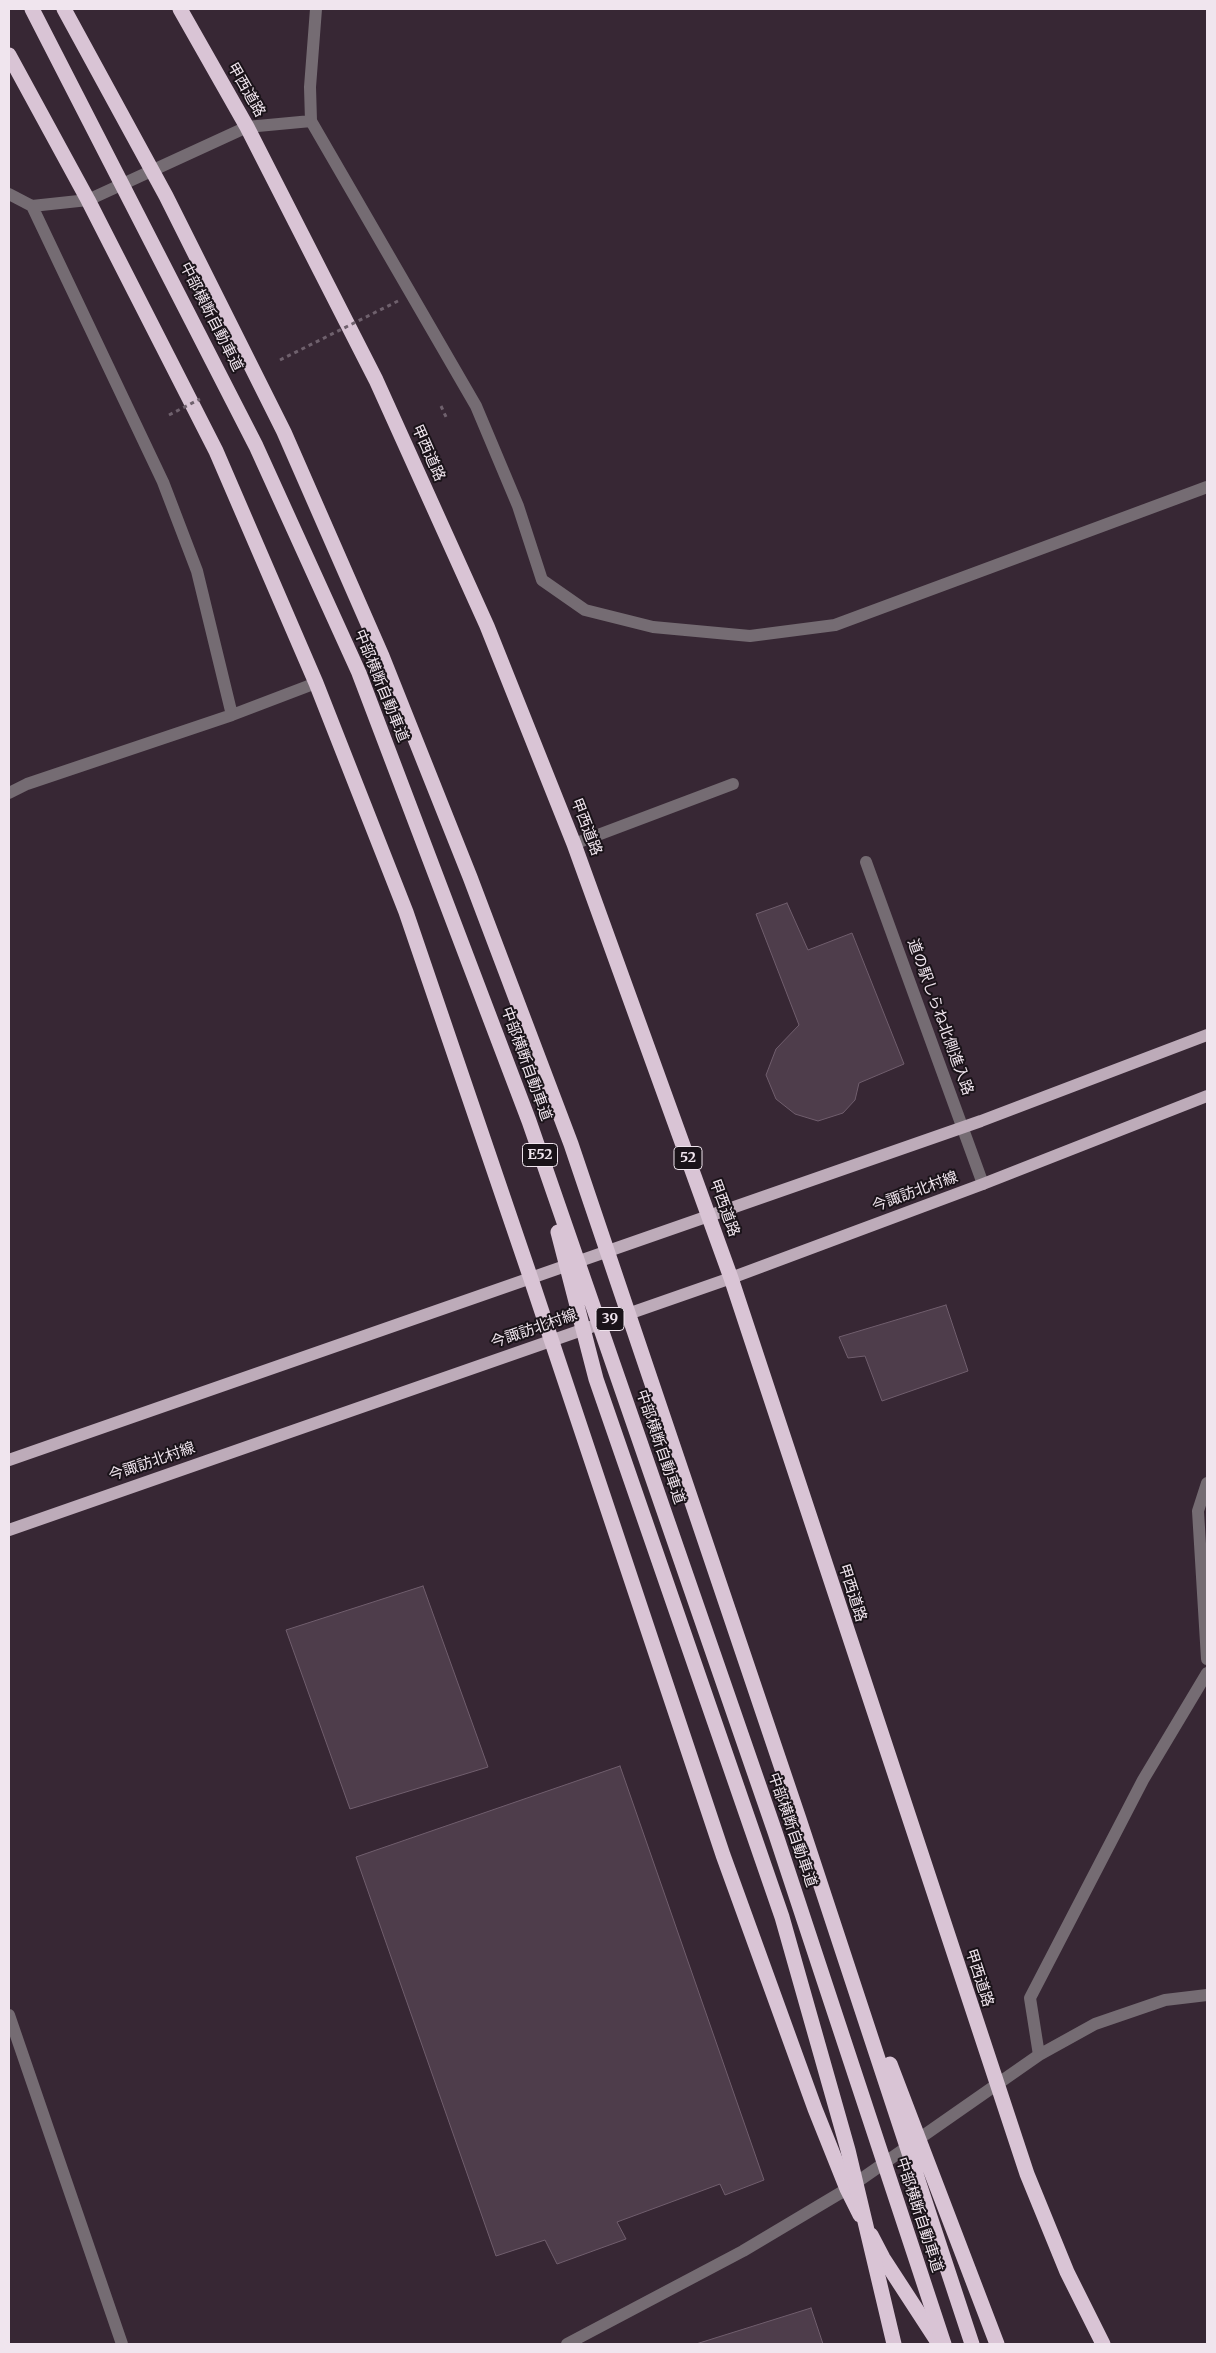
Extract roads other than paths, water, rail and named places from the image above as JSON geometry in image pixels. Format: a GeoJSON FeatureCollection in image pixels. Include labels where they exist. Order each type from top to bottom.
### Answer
{"type":"FeatureCollection","features":[{"type":"Feature","properties":{"kind":"highway","name":"中部横断自動車道"},"geometry":{"type":"LineString","coordinates":[[32,9],[256,446],[359,673],[529,1121],[772,1822],[944,2344]]}},
{"type":"Feature","properties":{"kind":"highway","name":"中部横断自動車道"},"geometry":{"type":"LineString","coordinates":[[64,9],[166,196],[284,432],[386,666],[470,877],[571,1144],[816,1869],[972,2344]]}},
{"type":"Feature","properties":{"kind":"highway","name":"甲西道路"},"geometry":{"type":"LineString","coordinates":[[180,9],[247,127],[376,380],[487,626],[574,844],[709,1216],[1027,2174],[1067,2272],[1103,2344]]}},
{"type":"Feature","properties":{"kind":"highway"},"geometry":{"type":"LineString","coordinates":[[9,55],[88,200],[216,451],[316,683],[406,912],[531,1278],[726,1864],[774,2000],[847,2189],[883,2258],[939,2344]]}},
{"type":"Feature","properties":{"kind":"highway"},"geometry":{"type":"LineString","coordinates":[[529,1121],[596,1379],[782,1917],[848,2150],[894,2344]]}},
{"type":"Feature","properties":{"kind":"highway"},"geometry":{"type":"LineString","coordinates":[[816,1869],[997,2344]]}},
{"type":"Feature","properties":{"kind":"main road"},"geometry":{"type":"LineString","coordinates":[[9,1460],[962,1127],[1207,1035]]}},
{"type":"Feature","properties":{"kind":"main road","name":"今諏訪北村線"},"geometry":{"type":"LineString","coordinates":[[9,1530],[730,1278],[983,1184],[1207,1096]]}},
{"type":"Feature","properties":{"kind":"street"},"geometry":{"type":"LineString","coordinates":[[316,9],[310,87],[311,121],[476,406],[518,506],[542,580],[585,610],[653,627],[750,636],[835,626],[1207,486]]}},
{"type":"Feature","properties":{"kind":"street"},"geometry":{"type":"LineString","coordinates":[[9,194],[32,206],[88,200],[247,127],[311,121]]}},
{"type":"Feature","properties":{"kind":"street"},"geometry":{"type":"LineString","coordinates":[[32,206],[163,482],[197,571],[232,715]]}},
{"type":"Feature","properties":{"kind":"street"},"geometry":{"type":"LineString","coordinates":[[9,793],[27,784],[232,715],[316,683]]}},
{"type":"Feature","properties":{"kind":"street"},"geometry":{"type":"LineString","coordinates":[[574,844],[733,784]]}},
{"type":"Feature","properties":{"kind":"street","name":"道の駅しらね北側進入路"},"geometry":{"type":"LineString","coordinates":[[866,862],[983,1184]]}},
{"type":"Feature","properties":{"kind":"street"},"geometry":{"type":"LineString","coordinates":[[1207,1483],[1198,1511],[1207,1659]]}},
{"type":"Feature","properties":{"kind":"street"},"geometry":{"type":"LineString","coordinates":[[1040,2055],[1030,1998],[1143,1780],[1207,1673]]}},
{"type":"Feature","properties":{"kind":"street"},"geometry":{"type":"LineString","coordinates":[[567,2344],[743,2251],[847,2189],[996,2084],[1040,2055],[1095,2024],[1166,2000],[1207,1995]]}},
{"type":"Feature","properties":{"kind":"street"},"geometry":{"type":"LineString","coordinates":[[9,2014],[122,2344]]}}]}
